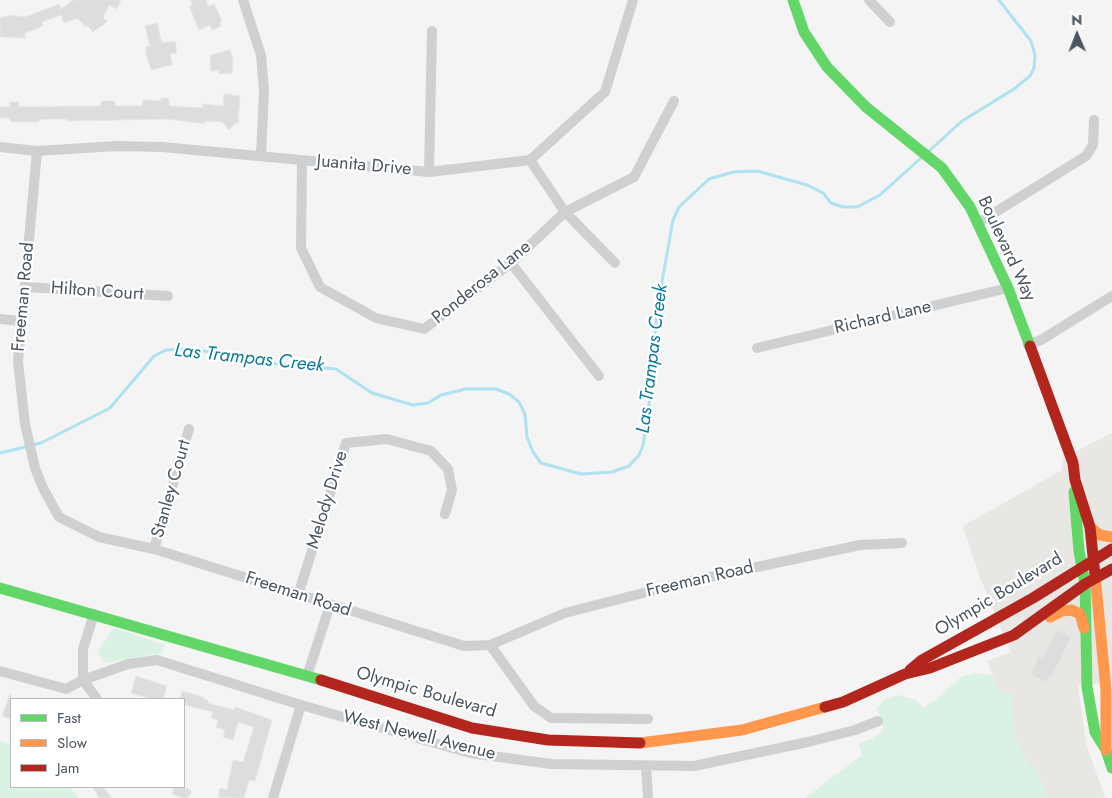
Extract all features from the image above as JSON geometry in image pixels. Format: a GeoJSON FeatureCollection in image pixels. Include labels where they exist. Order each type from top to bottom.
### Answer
{"type":"FeatureCollection","features":[{"type":"Feature","properties":{"kind":"main road","name":"Boulevard Way"},"geometry":{"type":"LineString","coordinates":[[793,0],[804,32],[827,67],[856,99],[942,168],[978,223],[1008,288],[1073,463],[1075,512],[1085,584],[1087,676],[1095,732],[1106,750]]}},
{"type":"Feature","properties":{"kind":"main road","name":"Boulevard Way"},"geometry":{"type":"LineString","coordinates":[[1075,480],[1090,527],[1097,578],[1106,690],[1106,750]]}},
{"type":"Feature","properties":{"kind":"main road"},"geometry":{"type":"LineString","coordinates":[[1090,527],[1100,534],[1112,538]]}},
{"type":"Feature","properties":{"kind":"main road","name":"Olympic Boulevard"},"geometry":{"type":"LineString","coordinates":[[905,674],[922,660],[1033,598],[1112,549]]}},
{"type":"Feature","properties":{"kind":"main road","name":"Olympic Boulevard"},"geometry":{"type":"LineString","coordinates":[[0,588],[307,676],[472,728],[548,740],[646,743],[742,730],[843,702],[905,674],[930,668],[1002,640],[1028,626],[1085,584],[1112,569]]}},
{"type":"Feature","properties":{"kind":"main road"},"geometry":{"type":"LineString","coordinates":[[1028,626],[1036,626],[1062,610],[1072,610],[1080,614],[1085,631]]}},
{"type":"Feature","properties":{"kind":"main road"},"geometry":{"type":"LineString","coordinates":[[1087,676],[1097,685],[1099,710],[1106,724]]}},
{"type":"Feature","properties":{"kind":"main road"},"geometry":{"type":"LineString","coordinates":[[1106,750],[1112,768]]}},
{"type":"Feature","properties":{"kind":"street"},"geometry":{"type":"LineString","coordinates":[[244,0],[261,55],[264,91],[261,156]]}},
{"type":"Feature","properties":{"kind":"street"},"geometry":{"type":"LineString","coordinates":[[615,263],[564,212],[530,160],[605,92],[633,0]]}},
{"type":"Feature","properties":{"kind":"street"},"geometry":{"type":"LineString","coordinates":[[869,0],[890,22]]}},
{"type":"Feature","properties":{"kind":"street"},"geometry":{"type":"LineString","coordinates":[[430,172],[432,31]]}},
{"type":"Feature","properties":{"kind":"street","name":"Ponderosa Lane"},"geometry":{"type":"LineString","coordinates":[[302,161],[301,248],[320,287],[376,318],[424,329],[511,263],[564,212],[634,178],[674,101]]}},
{"type":"Feature","properties":{"kind":"street"},"geometry":{"type":"LineString","coordinates":[[978,223],[1086,156],[1093,145],[1094,120]]}},
{"type":"Feature","properties":{"kind":"street","name":"Juanita Drive"},"geometry":{"type":"LineString","coordinates":[[0,147],[37,151],[117,146],[162,147],[430,172],[530,160]]}},
{"type":"Feature","properties":{"kind":"street","name":"Freeman Road"},"geometry":{"type":"LineString","coordinates":[[37,151],[18,362],[25,424],[43,488],[59,517],[99,537],[154,549],[464,646],[490,646],[565,613],[682,583],[860,545],[902,543]]}},
{"type":"Feature","properties":{"kind":"street"},"geometry":{"type":"LineString","coordinates":[[511,263],[598,376]]}},
{"type":"Feature","properties":{"kind":"street","name":"Hilton Court"},"geometry":{"type":"LineString","coordinates":[[26,288],[168,296]]}},
{"type":"Feature","properties":{"kind":"street","name":"Richard Lane"},"geometry":{"type":"LineString","coordinates":[[757,348],[1008,288]]}},
{"type":"Feature","properties":{"kind":"street"},"geometry":{"type":"LineString","coordinates":[[1028,345],[1041,340],[1112,296]]}},
{"type":"Feature","properties":{"kind":"street"},"geometry":{"type":"LineString","coordinates":[[0,319],[21,321]]}},
{"type":"Feature","properties":{"kind":"street","name":"Stanley Court"},"geometry":{"type":"LineString","coordinates":[[154,549],[189,430]]}},
{"type":"Feature","properties":{"kind":"street","name":"Melody Drive"},"geometry":{"type":"LineString","coordinates":[[298,595],[346,443],[387,438],[431,451],[448,469],[452,490],[445,514]]}},
{"type":"Feature","properties":{"kind":"street"},"geometry":{"type":"LineString","coordinates":[[307,676],[330,605]]}},
{"type":"Feature","properties":{"kind":"street"},"geometry":{"type":"LineString","coordinates":[[94,614],[83,649],[83,680],[96,698]]}},
{"type":"Feature","properties":{"kind":"street"},"geometry":{"type":"LineString","coordinates":[[490,646],[534,706],[551,718],[648,719]]}},
{"type":"Feature","properties":{"kind":"street","name":"West Newell Avenue"},"geometry":{"type":"LineString","coordinates":[[0,671],[66,688],[128,664],[157,660],[301,705],[470,753],[551,764],[694,766],[758,754],[855,730],[878,721]]}},
{"type":"Feature","properties":{"kind":"street"},"geometry":{"type":"LineString","coordinates":[[273,798],[301,705]]}},
{"type":"Feature","properties":{"kind":"street"},"geometry":{"type":"LineString","coordinates":[[646,766],[648,798]]}},
{"type":"Feature","properties":{"kind":"shaded area"},"geometry":{"type":"Polygon","coordinates":[[[1112,433],[1112,682],[1078,685],[1086,743],[1105,798],[1047,798],[1035,766],[1030,768],[1015,739],[1011,694],[1000,694],[987,661],[1011,652],[981,580],[963,526],[1062,470],[1063,458],[1112,433]]]}},
{"type":"Feature","properties":{"kind":"green space"},"geometry":{"type":"Polygon","coordinates":[[[114,628],[165,645],[161,653],[104,663],[98,651],[114,628]]]}},
{"type":"Feature","properties":{"kind":"green space"},"geometry":{"type":"Polygon","coordinates":[[[976,673],[993,676],[1000,694],[1011,693],[1015,739],[1030,767],[1035,765],[1047,798],[805,798],[862,755],[859,743],[873,739],[884,729],[877,708],[884,700],[898,695],[916,700],[923,708],[934,701],[961,677],[976,673]]]}},
{"type":"Feature","properties":{"kind":"green space"},"geometry":{"type":"Polygon","coordinates":[[[0,741],[10,745],[10,788],[70,788],[79,798],[0,798],[0,741]]]}},
{"type":"Feature","properties":{"kind":"building"},"geometry":{"type":"Polygon","coordinates":[[[73,0],[121,0],[117,9],[109,5],[103,17],[107,22],[93,32],[88,26],[85,27],[78,18],[64,23],[61,15],[42,22],[43,26],[25,33],[25,38],[0,37],[0,18],[11,15],[25,17],[59,4],[61,9],[73,0]]]}},
{"type":"Feature","properties":{"kind":"building"},"geometry":{"type":"Polygon","coordinates":[[[191,0],[206,0],[208,6],[214,4],[222,21],[220,22],[221,26],[213,30],[209,25],[199,30],[189,6],[192,5],[191,0]]]}},
{"type":"Feature","properties":{"kind":"building"},"geometry":{"type":"Polygon","coordinates":[[[157,23],[162,43],[175,41],[177,53],[170,54],[172,65],[151,70],[146,54],[146,47],[150,46],[145,26],[157,23]]]}},
{"type":"Feature","properties":{"kind":"building"},"geometry":{"type":"Polygon","coordinates":[[[230,50],[233,58],[232,73],[219,74],[219,70],[211,71],[210,55],[230,50]]]}},
{"type":"Feature","properties":{"kind":"building"},"geometry":{"type":"Polygon","coordinates":[[[224,94],[240,96],[238,123],[235,123],[229,130],[222,122],[205,121],[205,124],[168,119],[67,121],[67,119],[47,119],[39,120],[39,122],[12,122],[8,118],[0,118],[0,107],[10,107],[10,102],[19,102],[19,107],[101,106],[101,101],[115,101],[115,106],[142,106],[143,100],[161,101],[161,98],[169,98],[169,106],[203,108],[202,104],[223,106],[224,94]]]}},
{"type":"Feature","properties":{"kind":"building"},"geometry":{"type":"Polygon","coordinates":[[[1057,630],[1071,637],[1052,676],[1050,675],[1047,682],[1031,675],[1038,656],[1042,658],[1057,630]]]}},
{"type":"Feature","properties":{"kind":"building"},"geometry":{"type":"Polygon","coordinates":[[[136,676],[167,686],[163,698],[148,698],[131,693],[136,676]]]}},
{"type":"Feature","properties":{"kind":"building"},"geometry":{"type":"Polygon","coordinates":[[[182,691],[204,697],[203,699],[208,700],[208,703],[234,710],[235,707],[272,720],[255,781],[249,780],[244,798],[218,797],[220,788],[227,790],[233,760],[243,762],[254,727],[238,722],[233,740],[223,737],[225,730],[216,727],[218,720],[211,718],[213,712],[185,705],[185,698],[180,698],[182,691]]]}},
{"type":"Feature","properties":{"kind":"building"},"geometry":{"type":"Polygon","coordinates":[[[10,694],[11,694],[10,719],[2,716],[10,694]]]}},
{"type":"Feature","properties":{"kind":"building"},"geometry":{"type":"Polygon","coordinates":[[[185,787],[192,792],[187,798],[172,794],[174,788],[185,787]]]}},
{"type":"Feature","properties":{"kind":"building"},"geometry":{"type":"Polygon","coordinates":[[[94,788],[104,788],[112,798],[99,798],[94,788]]]}},
{"type":"Feature","properties":{"kind":"waterway","name":"Las Trampas Creek"},"geometry":{"type":"LineString","coordinates":[[929,151],[962,121],[1014,89],[1030,76],[1034,68],[1035,55],[1031,41],[999,0]]}},
{"type":"Feature","properties":{"kind":"waterway","name":"Las Trampas Creek"},"geometry":{"type":"LineString","coordinates":[[0,453],[41,443],[110,408],[154,356],[166,350],[182,349],[235,354],[256,362],[336,369],[372,393],[413,405],[428,403],[441,395],[466,389],[496,389],[509,394],[519,402],[525,414],[527,437],[533,452],[541,463],[581,474],[612,472],[629,466],[639,455],[643,445],[649,407],[657,310],[673,220],[679,207],[709,179],[734,172],[757,171],[807,185],[823,193],[831,203],[843,207],[857,207],[880,195],[922,157]]}},
{"type":"Feature","properties":{"kind":"traffic: fast"},"geometry":{"type":"LineString","coordinates":[[793,0],[804,32],[827,67],[866,107],[942,168],[970,207],[1008,288],[1030,346]]}},
{"type":"Feature","properties":{"kind":"traffic: fast"},"geometry":{"type":"LineString","coordinates":[[1074,492],[1079,551],[1085,584],[1087,687],[1095,732],[1106,750],[1112,768]]}},
{"type":"Feature","properties":{"kind":"traffic: fast"},"geometry":{"type":"LineString","coordinates":[[0,588],[321,680]]}},
{"type":"Feature","properties":{"kind":"traffic: slow"},"geometry":{"type":"LineString","coordinates":[[1090,527],[1100,535],[1112,537]]}},
{"type":"Feature","properties":{"kind":"traffic: slow"},"geometry":{"type":"LineString","coordinates":[[1095,575],[1106,690],[1106,750]]}},
{"type":"Feature","properties":{"kind":"traffic: slow"},"geometry":{"type":"LineString","coordinates":[[1050,617],[1062,611],[1072,610],[1080,614],[1084,628]]}},
{"type":"Feature","properties":{"kind":"traffic: slow"},"geometry":{"type":"LineString","coordinates":[[640,743],[742,730],[825,707]]}},
{"type":"Feature","properties":{"kind":"traffic: jam"},"geometry":{"type":"LineString","coordinates":[[1030,346],[1073,463],[1075,480],[1090,527],[1095,575]]}},
{"type":"Feature","properties":{"kind":"traffic: jam"},"geometry":{"type":"LineString","coordinates":[[910,670],[922,660],[1033,598],[1112,549]]}},
{"type":"Feature","properties":{"kind":"traffic: jam"},"geometry":{"type":"LineString","coordinates":[[825,707],[843,702],[905,674],[930,668],[1014,635],[1085,584],[1112,569]]}},
{"type":"Feature","properties":{"kind":"traffic: jam"},"geometry":{"type":"LineString","coordinates":[[321,680],[472,728],[548,740],[640,743]]}}]}
